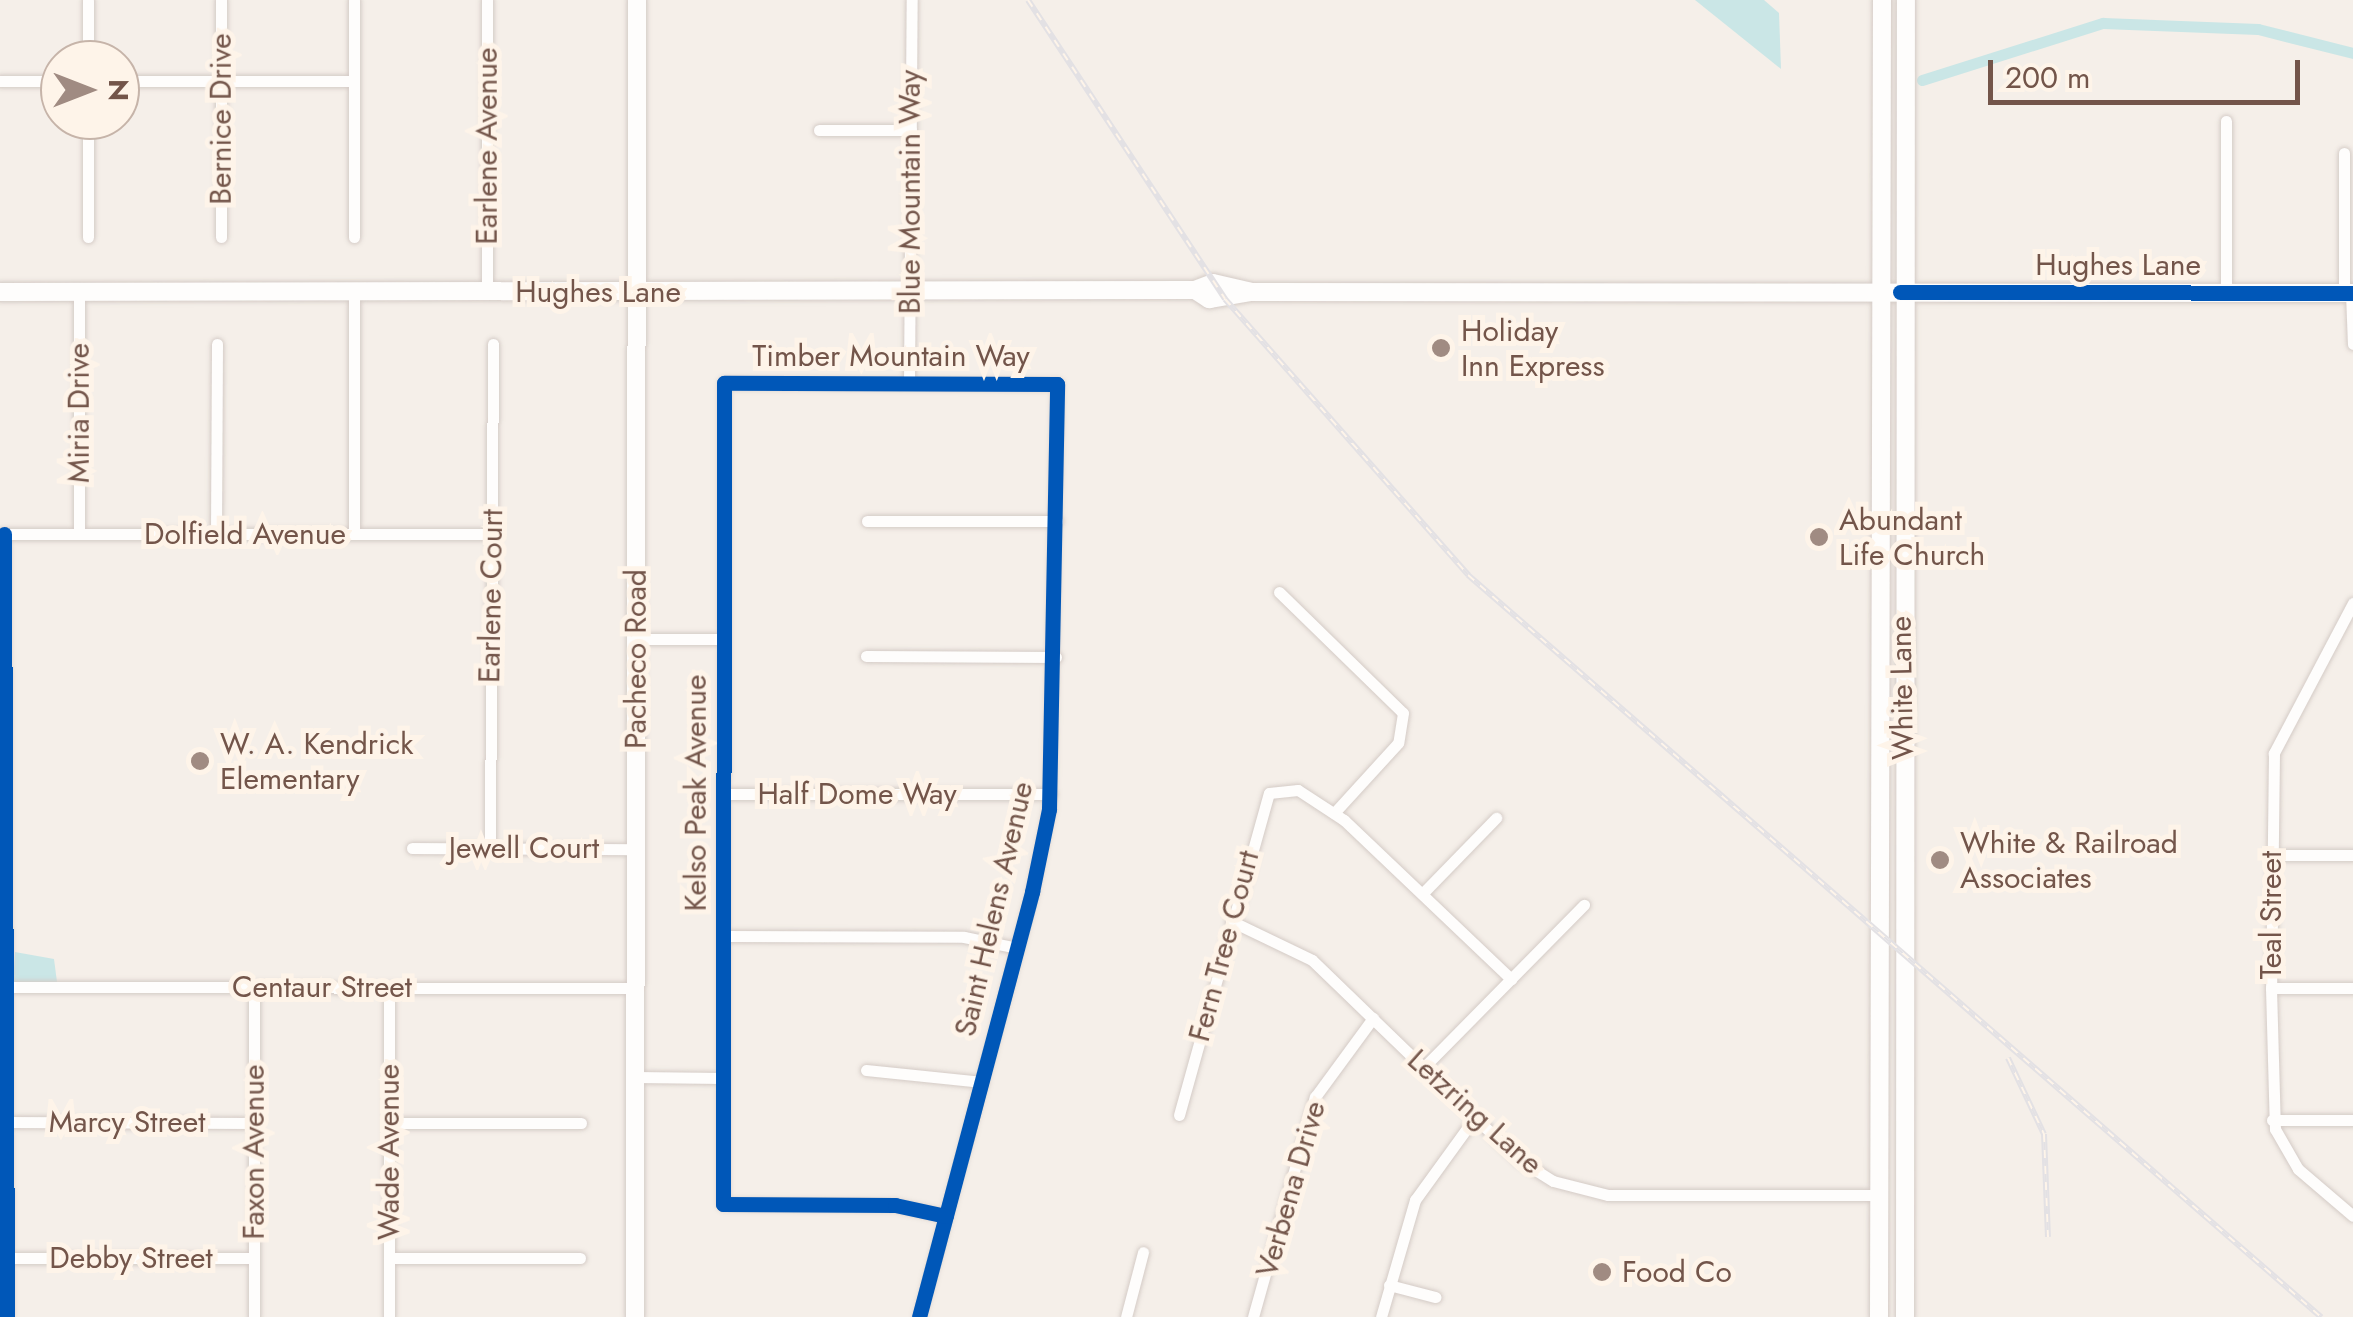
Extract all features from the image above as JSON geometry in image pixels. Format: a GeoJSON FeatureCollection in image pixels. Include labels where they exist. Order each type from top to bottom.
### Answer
{"type":"FeatureCollection","features":[{"type":"Feature","properties":{"kind":"street"},"geometry":{"type":"LineString","coordinates":[[88,0],[88,40]]}},
{"type":"Feature","properties":{"kind":"street","name":"Bernice Drive"},"geometry":{"type":"LineString","coordinates":[[221,0],[221,237]]}},
{"type":"Feature","properties":{"kind":"street"},"geometry":{"type":"LineString","coordinates":[[354,0],[354,237]]}},
{"type":"Feature","properties":{"kind":"street","name":"Earlene Avenue"},"geometry":{"type":"LineString","coordinates":[[487,0],[487,292]]}},
{"type":"Feature","properties":{"kind":"street","name":"Pacheco Road"},"geometry":{"type":"LineString","coordinates":[[635,1317],[637,0]]}},
{"type":"Feature","properties":{"kind":"street","name":"Blue Mountain Way"},"geometry":{"type":"LineString","coordinates":[[909,383],[912,0]]}},
{"type":"Feature","properties":{"kind":"street","name":"White Lane"},"geometry":{"type":"LineString","coordinates":[[1882,0],[1904,912],[1905,1317]]}},
{"type":"Feature","properties":{"kind":"street"},"geometry":{"type":"LineString","coordinates":[[1894,0],[1905,46]]}},
{"type":"Feature","properties":{"kind":"street","name":"White Lane"},"geometry":{"type":"LineString","coordinates":[[1879,1317],[1881,845],[1891,292],[1906,0]]}},
{"type":"Feature","properties":{"kind":"street"},"geometry":{"type":"LineString","coordinates":[[0,81],[40,81]]}},
{"type":"Feature","properties":{"kind":"street"},"geometry":{"type":"LineString","coordinates":[[140,81],[354,81]]}},
{"type":"Feature","properties":{"kind":"street"},"geometry":{"type":"LineString","coordinates":[[2226,121],[2226,292]]}},
{"type":"Feature","properties":{"kind":"street"},"geometry":{"type":"LineString","coordinates":[[819,130],[911,130]]}},
{"type":"Feature","properties":{"kind":"street"},"geometry":{"type":"LineString","coordinates":[[88,140],[88,237]]}},
{"type":"Feature","properties":{"kind":"street"},"geometry":{"type":"LineString","coordinates":[[2344,152],[2353,344]]}},
{"type":"Feature","properties":{"kind":"street","name":"Hughes Lane"},"geometry":{"type":"LineString","coordinates":[[0,292],[1195,290],[1209,299],[1251,292],[2350,293]]}},
{"type":"Feature","properties":{"kind":"street","name":"Miria Drive"},"geometry":{"type":"LineString","coordinates":[[79,292],[79,534]]}},
{"type":"Feature","properties":{"kind":"street"},"geometry":{"type":"LineString","coordinates":[[354,292],[354,534]]}},
{"type":"Feature","properties":{"kind":"street"},"geometry":{"type":"LineString","coordinates":[[216,534],[217,344]]}},
{"type":"Feature","properties":{"kind":"street","name":"Earlene Court"},"geometry":{"type":"LineString","coordinates":[[490,848],[492,344]]}},
{"type":"Feature","properties":{"kind":"street","name":"Timber Mountain Way"},"geometry":{"type":"LineString","coordinates":[[724,383],[1057,384]]}},
{"type":"Feature","properties":{"kind":"street","name":"Kelso Peak Avenue"},"geometry":{"type":"LineString","coordinates":[[724,383],[723,1204],[895,1205],[946,1216]]}},
{"type":"Feature","properties":{"kind":"street","name":"Saint Helens Avenue"},"geometry":{"type":"LineString","coordinates":[[919,1317],[1018,948],[1051,794],[1057,384]]}},
{"type":"Feature","properties":{"kind":"street"},"geometry":{"type":"LineString","coordinates":[[866,521],[1056,521]]}},
{"type":"Feature","properties":{"kind":"street"},"geometry":{"type":"LineString","coordinates":[[2,534],[8,1317]]}},
{"type":"Feature","properties":{"kind":"street","name":"Dolfield Avenue"},"geometry":{"type":"LineString","coordinates":[[2,534],[490,534]]}},
{"type":"Feature","properties":{"kind":"street"},"geometry":{"type":"LineString","coordinates":[[1279,592],[1398,702],[1406,725],[1334,813],[1511,979]]}},
{"type":"Feature","properties":{"kind":"street","name":"Teal Street"},"geometry":{"type":"LineString","coordinates":[[2353,603],[2280,734],[2271,854],[2270,988],[2272,1120],[2288,1157],[2353,1216]]}},
{"type":"Feature","properties":{"kind":"street"},"geometry":{"type":"LineString","coordinates":[[636,639],[724,640]]}},
{"type":"Feature","properties":{"kind":"street"},"geometry":{"type":"LineString","coordinates":[[866,656],[1056,657]]}},
{"type":"Feature","properties":{"kind":"street","name":"Fern Tree Court"},"geometry":{"type":"LineString","coordinates":[[1180,1114],[1262,803],[1282,788],[1334,813]]}},
{"type":"Feature","properties":{"kind":"street","name":"Half Dome Way"},"geometry":{"type":"LineString","coordinates":[[724,794],[1051,794]]}},
{"type":"Feature","properties":{"kind":"street"},"geometry":{"type":"LineString","coordinates":[[1423,893],[1496,818]]}},
{"type":"Feature","properties":{"kind":"street"},"geometry":{"type":"LineString","coordinates":[[1881,845],[1904,912]]}},
{"type":"Feature","properties":{"kind":"street","name":"Jewell Court"},"geometry":{"type":"LineString","coordinates":[[412,848],[636,848]]}},
{"type":"Feature","properties":{"kind":"street"},"geometry":{"type":"LineString","coordinates":[[2271,854],[2353,854]]}},
{"type":"Feature","properties":{"kind":"street"},"geometry":{"type":"LineString","coordinates":[[1424,1068],[1584,905]]}},
{"type":"Feature","properties":{"kind":"street","name":"Letzring Lane"},"geometry":{"type":"LineString","coordinates":[[1231,921],[1294,948],[1534,1170],[1590,1193],[1881,1195]]}},
{"type":"Feature","properties":{"kind":"street"},"geometry":{"type":"LineString","coordinates":[[724,936],[964,936],[1018,948]]}},
{"type":"Feature","properties":{"kind":"street"},"geometry":{"type":"LineString","coordinates":[[1880,978],[1907,1089]]}},
{"type":"Feature","properties":{"kind":"street","name":"Centaur Street"},"geometry":{"type":"LineString","coordinates":[[8,987],[636,988]]}},
{"type":"Feature","properties":{"kind":"street","name":"Faxon Avenue"},"geometry":{"type":"LineString","coordinates":[[254,988],[254,1317]]}},
{"type":"Feature","properties":{"kind":"street","name":"Wade Avenue"},"geometry":{"type":"LineString","coordinates":[[388,1317],[389,988]]}},
{"type":"Feature","properties":{"kind":"street"},"geometry":{"type":"LineString","coordinates":[[2270,988],[2353,988]]}},
{"type":"Feature","properties":{"kind":"street","name":"Verbena Drive"},"geometry":{"type":"LineString","coordinates":[[1254,1317],[1310,1109],[1374,1018]]}},
{"type":"Feature","properties":{"kind":"street"},"geometry":{"type":"LineString","coordinates":[[866,1070],[982,1082]]}},
{"type":"Feature","properties":{"kind":"street"},"geometry":{"type":"LineString","coordinates":[[635,1078],[723,1078]]}},
{"type":"Feature","properties":{"kind":"street"},"geometry":{"type":"LineString","coordinates":[[1880,1090],[1890,1173],[1906,1199]]}},
{"type":"Feature","properties":{"kind":"street"},"geometry":{"type":"LineString","coordinates":[[1381,1317],[1415,1200],[1475,1117]]}},
{"type":"Feature","properties":{"kind":"street"},"geometry":{"type":"LineString","coordinates":[[2272,1120],[2353,1120]]}},
{"type":"Feature","properties":{"kind":"street","name":"Marcy Street"},"geometry":{"type":"LineString","coordinates":[[4,1122],[254,1123]]}},
{"type":"Feature","properties":{"kind":"street"},"geometry":{"type":"LineString","coordinates":[[389,1123],[581,1123]]}},
{"type":"Feature","properties":{"kind":"street"},"geometry":{"type":"LineString","coordinates":[[1881,1195],[1906,1276]]}},
{"type":"Feature","properties":{"kind":"street"},"geometry":{"type":"LineString","coordinates":[[1126,1317],[1143,1252]]}},
{"type":"Feature","properties":{"kind":"street","name":"Debby Street"},"geometry":{"type":"LineString","coordinates":[[8,1258],[254,1258]]}},
{"type":"Feature","properties":{"kind":"street"},"geometry":{"type":"LineString","coordinates":[[389,1258],[580,1258]]}},
{"type":"Feature","properties":{"kind":"street"},"geometry":{"type":"LineString","coordinates":[[1880,1279],[1888,1317]]}},
{"type":"Feature","properties":{"kind":"street"},"geometry":{"type":"LineString","coordinates":[[1390,1285],[1436,1298]]}},
{"type":"Feature","properties":{"kind":"water"},"geometry":{"type":"Polygon","coordinates":[[[1695,0],[1764,0],[1779,13],[1781,69],[1695,0]]]}},
{"type":"Feature","properties":{"kind":"water"},"geometry":{"type":"Polygon","coordinates":[[[15,952],[54,959],[57,982],[13,984],[15,952]]]}},
{"type":"Feature","properties":{"kind":"waterway"},"geometry":{"type":"LineString","coordinates":[[1922,80],[2103,23],[2258,29],[2353,53]]}},
{"type":"Feature","properties":{"kind":"railway"},"geometry":{"type":"LineString","coordinates":[[1028,0],[1225,299],[1468,575],[2321,1317]]}},
{"type":"Feature","properties":{"kind":"railway"},"geometry":{"type":"LineString","coordinates":[[2008,1058],[2044,1134],[2048,1237]]}},
{"type":"Feature","properties":{"kind":"cycle path"},"geometry":{"type":"LineString","coordinates":[[1900,292],[2353,293]]}},
{"type":"Feature","properties":{"kind":"cycle path"},"geometry":{"type":"LineString","coordinates":[[919,1317],[1032,892],[1049,809],[1057,384],[724,383],[723,1204],[895,1205],[946,1216]]}},
{"type":"Feature","properties":{"kind":"cycle path"},"geometry":{"type":"LineString","coordinates":[[4,534],[7,1317]]}},
{"type":"Feature","properties":{"kind":"place","name":"Holiday Inn Express"},"geometry":{"type":"Point","coordinates":[1441,348]}},
{"type":"Feature","properties":{"kind":"place","name":"Abundant Life Church"},"geometry":{"type":"Point","coordinates":[1819,537]}},
{"type":"Feature","properties":{"kind":"place","name":"W. A. Kendrick Elementary"},"geometry":{"type":"Point","coordinates":[200,761]}},
{"type":"Feature","properties":{"kind":"place","name":"White & Railroad Associates"},"geometry":{"type":"Point","coordinates":[1940,860]}},
{"type":"Feature","properties":{"kind":"place","name":"Food Co"},"geometry":{"type":"Point","coordinates":[1602,1272]}}]}
